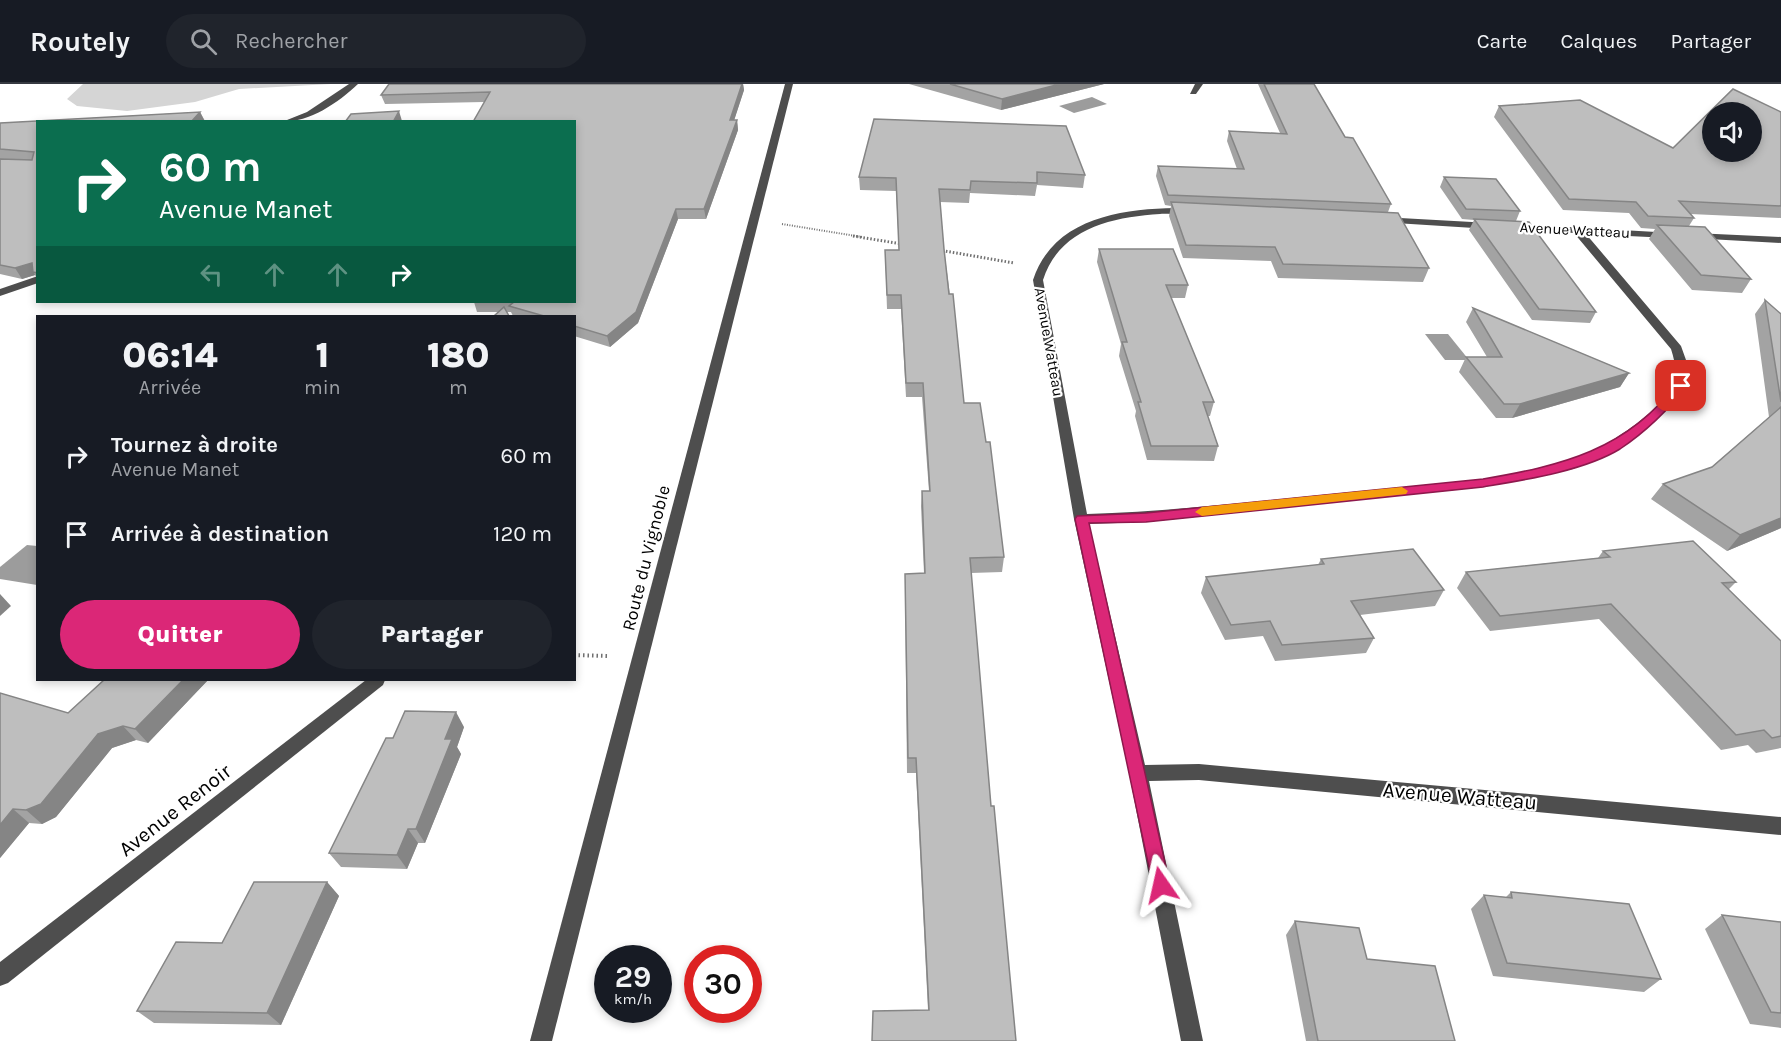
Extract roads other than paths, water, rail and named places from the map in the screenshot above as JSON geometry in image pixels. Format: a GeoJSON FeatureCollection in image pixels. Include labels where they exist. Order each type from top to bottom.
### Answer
{"type":"FeatureCollection","features":[{"type":"Feature","properties":{"kind":"street"},"geometry":{"type":"LineString","coordinates":[[303,120],[354,84]]}},
{"type":"Feature","properties":{"kind":"street","name":"Route du Vignoble"},"geometry":{"type":"LineString","coordinates":[[542,1041],[751,222],[789,84]]}},
{"type":"Feature","properties":{"kind":"street"},"geometry":{"type":"LineString","coordinates":[[1193,92],[1199,84]]}},
{"type":"Feature","properties":{"kind":"street"},"geometry":{"type":"LineString","coordinates":[[292,120],[310,114]]}},
{"type":"Feature","properties":{"kind":"street","name":"Avenue Watteau"},"geometry":{"type":"LineString","coordinates":[[1192,1041],[1138,773],[1081,519],[1038,291],[1041,266],[1067,236],[1121,216],[1171,210],[1207,211]]}},
{"type":"Feature","properties":{"kind":"street","name":"Avenue Watteau"},"geometry":{"type":"LineString","coordinates":[[1375,220],[1781,240]]}},
{"type":"Feature","properties":{"kind":"street"},"geometry":{"type":"LineString","coordinates":[[1081,519],[1146,517],[1483,483],[1527,475],[1584,459],[1615,446],[1670,400],[1681,386],[1684,368],[1677,348],[1578,231]]}},
{"type":"Feature","properties":{"kind":"street"},"geometry":{"type":"LineString","coordinates":[[0,293],[36,280]]}},
{"type":"Feature","properties":{"kind":"street","name":"Avenue Renoir"},"geometry":{"type":"LineString","coordinates":[[0,975],[376,681]]}},
{"type":"Feature","properties":{"kind":"street","name":"Avenue Watteau"},"geometry":{"type":"LineString","coordinates":[[1138,773],[1199,772],[1781,826]]}}]}
